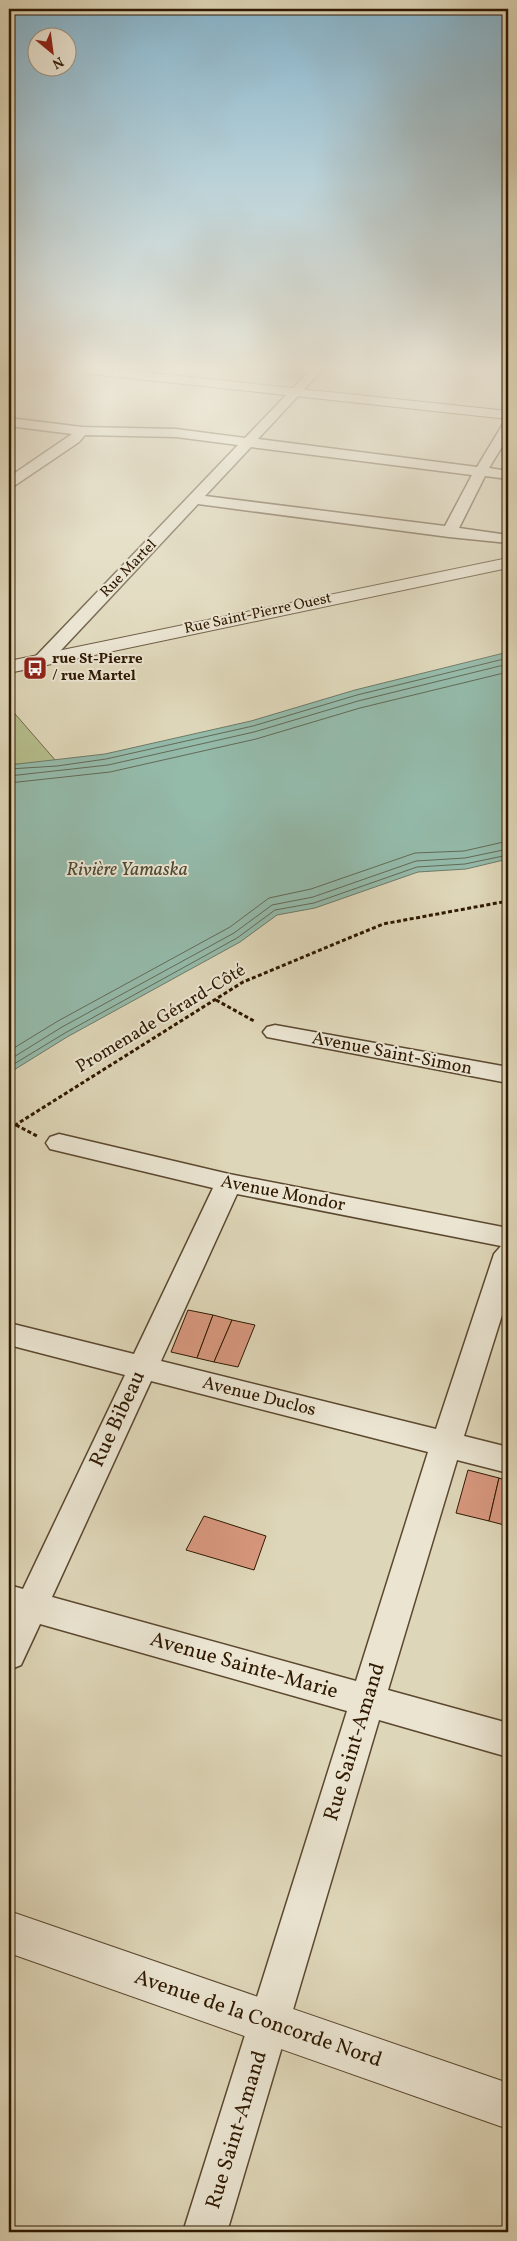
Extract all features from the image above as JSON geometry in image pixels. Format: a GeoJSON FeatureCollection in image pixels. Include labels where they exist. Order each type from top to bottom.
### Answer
{"type":"FeatureCollection","features":[{"type":"Feature","properties":{"kind":"street"},"geometry":{"type":"LineString","coordinates":[[9,483],[24,473]]}},
{"type":"Feature","properties":{"kind":"street","name":"Rue Martel"},"geometry":{"type":"LineString","coordinates":[[43,659],[221,473]]}},
{"type":"Feature","properties":{"kind":"street"},"geometry":{"type":"LineString","coordinates":[[449,533],[481,473]]}},
{"type":"Feature","properties":{"kind":"street"},"geometry":{"type":"LineString","coordinates":[[489,473],[508,474]]}},
{"type":"Feature","properties":{"kind":"street"},"geometry":{"type":"LineString","coordinates":[[196,499],[508,540]]}},
{"type":"Feature","properties":{"kind":"street","name":"Rue Saint-Pierre Ouest"},"geometry":{"type":"LineString","coordinates":[[9,667],[508,563]]}},
{"type":"Feature","properties":{"kind":"street","name":"Avenue Saint-Simon"},"geometry":{"type":"LineString","coordinates":[[275,1032],[508,1075]]}},
{"type":"Feature","properties":{"kind":"street","name":"Avenue Mondor"},"geometry":{"type":"LineString","coordinates":[[47,1139],[229,1184],[508,1238]]}},
{"type":"Feature","properties":{"kind":"street","name":"Rue Bibeau"},"geometry":{"type":"LineString","coordinates":[[9,1654],[20,1603],[142,1367],[229,1184]]}},
{"type":"Feature","properties":{"kind":"street","name":"Rue Saint-Amand"},"geometry":{"type":"LineString","coordinates":[[205,2232],[446,1444],[508,1254]]}},
{"type":"Feature","properties":{"kind":"street","name":"Avenue Duclos"},"geometry":{"type":"LineString","coordinates":[[9,1334],[508,1460]]}},
{"type":"Feature","properties":{"kind":"street","name":"Avenue Sainte-Marie"},"geometry":{"type":"LineString","coordinates":[[20,1603],[508,1740]]}},
{"type":"Feature","properties":{"kind":"street","name":"Avenue de la Concorde Nord"},"geometry":{"type":"LineString","coordinates":[[9,1932],[508,2106]]}},
{"type":"Feature","properties":{"kind":"path","name":"Promenade Gérard-Côté"},"geometry":{"type":"LineString","coordinates":[[9,1129],[243,982],[383,924],[508,900]]}},
{"type":"Feature","properties":{"kind":"path"},"geometry":{"type":"LineString","coordinates":[[216,999],[250,1019]]}},
{"type":"Feature","properties":{"kind":"path"},"geometry":{"type":"LineString","coordinates":[[16,1125],[47,1139]]}},
{"type":"Feature","properties":{"kind":"shaded area"},"geometry":{"type":"Polygon","coordinates":[[[9,707],[56,761],[9,765],[9,707]]]}},
{"type":"Feature","properties":{"kind":"water","name":"Rivière Yamaska"},"geometry":{"type":"Polygon","coordinates":[[[508,652],[508,859],[466,869],[418,872],[315,908],[277,915],[240,942],[67,1037],[9,1073],[9,765],[105,754],[251,721],[355,690],[508,652]]]}},
{"type":"Feature","properties":{"kind":"building"},"geometry":{"type":"Polygon","coordinates":[[[188,1310],[213,1315],[197,1358],[171,1352],[188,1310]]]}},
{"type":"Feature","properties":{"kind":"building"},"geometry":{"type":"Polygon","coordinates":[[[213,1315],[232,1320],[214,1362],[197,1358],[213,1315]]]}},
{"type":"Feature","properties":{"kind":"building"},"geometry":{"type":"Polygon","coordinates":[[[232,1320],[255,1325],[238,1367],[214,1362],[232,1320]]]}},
{"type":"Feature","properties":{"kind":"building"},"geometry":{"type":"Polygon","coordinates":[[[468,1470],[499,1478],[489,1521],[456,1513],[468,1470]]]}},
{"type":"Feature","properties":{"kind":"building"},"geometry":{"type":"Polygon","coordinates":[[[499,1478],[508,1481],[508,1526],[489,1521],[499,1478]]]}},
{"type":"Feature","properties":{"kind":"building"},"geometry":{"type":"Polygon","coordinates":[[[204,1516],[266,1536],[254,1570],[186,1550],[204,1516]]]}},
{"type":"Feature","properties":{"kind":"place","name":"rue St-Pierre / rue Martel"},"geometry":{"type":"Point","coordinates":[35,668]}}]}
